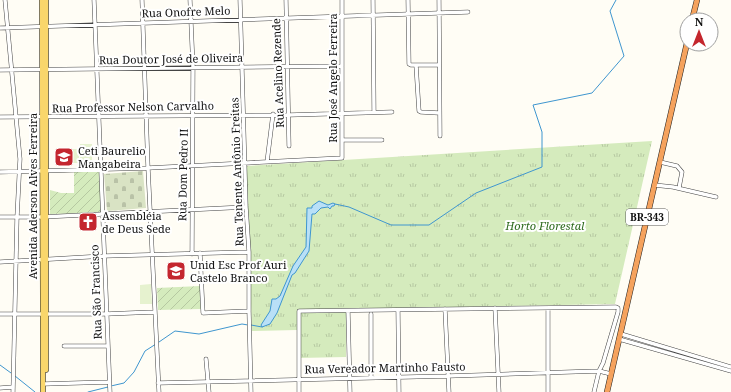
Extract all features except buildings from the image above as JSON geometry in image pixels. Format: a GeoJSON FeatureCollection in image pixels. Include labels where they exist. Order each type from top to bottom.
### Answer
{"type":"FeatureCollection","features":[{"type":"Feature","properties":{"kind":"highway"},"geometry":{"type":"LineString","coordinates":[[694,12],[697,0]]}},
{"type":"Feature","properties":{"kind":"highway","name":"BR-343"},"geometry":{"type":"LineString","coordinates":[[607,392],[685,52]]}},
{"type":"Feature","properties":{"kind":"main road","name":"Avenida Aderson Alves Ferreira"},"geometry":{"type":"LineString","coordinates":[[42,0],[44,26],[44,392]]}},
{"type":"Feature","properties":{"kind":"main road","name":"Avenida Aderson Alves Ferreira"},"geometry":{"type":"LineString","coordinates":[[44,26],[46,0]]}},
{"type":"Feature","properties":{"kind":"street"},"geometry":{"type":"LineString","coordinates":[[5,0],[20,159],[14,314],[13,392]]}},
{"type":"Feature","properties":{"kind":"street","name":"Rua São Francisco"},"geometry":{"type":"LineString","coordinates":[[94,0],[110,392]]}},
{"type":"Feature","properties":{"kind":"street"},"geometry":{"type":"LineString","coordinates":[[142,0],[154,312],[159,392]]}},
{"type":"Feature","properties":{"kind":"street","name":"Rua Dom Pedro II"},"geometry":{"type":"LineString","coordinates":[[190,0],[193,67],[192,254]]}},
{"type":"Feature","properties":{"kind":"street","name":"Rua Tenente Antônio Freitas"},"geometry":{"type":"LineString","coordinates":[[240,0],[246,207],[249,252],[249,311],[252,392]]}},
{"type":"Feature","properties":{"kind":"street","name":"Rua Acelino Rezende"},"geometry":{"type":"LineString","coordinates":[[286,0],[286,67],[289,146]]}},
{"type":"Feature","properties":{"kind":"street","name":"Rua José Angelo Ferreira"},"geometry":{"type":"LineString","coordinates":[[267,162],[341,159],[343,157],[342,0]]}},
{"type":"Feature","properties":{"kind":"street"},"geometry":{"type":"LineString","coordinates":[[373,0],[374,112]]}},
{"type":"Feature","properties":{"kind":"street"},"geometry":{"type":"LineString","coordinates":[[408,0],[409,63],[410,65],[439,65]]}},
{"type":"Feature","properties":{"kind":"street"},"geometry":{"type":"LineString","coordinates":[[439,0],[440,136]]}},
{"type":"Feature","properties":{"kind":"street","name":"Rua Onofre Melo"},"geometry":{"type":"LineString","coordinates":[[0,28],[468,12]]}},
{"type":"Feature","properties":{"kind":"street"},"geometry":{"type":"LineString","coordinates":[[416,65],[418,110],[421,112],[439,113]]}},
{"type":"Feature","properties":{"kind":"street","name":"Rua Doutor José de Oliveira"},"geometry":{"type":"LineString","coordinates":[[0,70],[342,66]]}},
{"type":"Feature","properties":{"kind":"street","name":"Rua Professor Nelson Carvalho"},"geometry":{"type":"LineString","coordinates":[[0,117],[289,115],[392,112]]}},
{"type":"Feature","properties":{"kind":"street"},"geometry":{"type":"LineString","coordinates":[[0,172],[148,168],[267,162],[273,114]]}},
{"type":"Feature","properties":{"kind":"street"},"geometry":{"type":"LineString","coordinates":[[343,140],[382,140]]}},
{"type":"Feature","properties":{"kind":"street"},"geometry":{"type":"LineString","coordinates":[[660,162],[677,166],[682,172],[679,188]]}},
{"type":"Feature","properties":{"kind":"street"},"geometry":{"type":"LineString","coordinates":[[654,185],[679,188],[716,197]]}},
{"type":"Feature","properties":{"kind":"street"},"geometry":{"type":"LineString","coordinates":[[0,217],[44,217],[246,207]]}},
{"type":"Feature","properties":{"kind":"street"},"geometry":{"type":"LineString","coordinates":[[0,262],[104,256],[249,252]]}},
{"type":"Feature","properties":{"kind":"street"},"geometry":{"type":"LineString","coordinates":[[200,253],[203,313],[249,311]]}},
{"type":"Feature","properties":{"kind":"street"},"geometry":{"type":"LineString","coordinates":[[496,308],[499,392]]}},
{"type":"Feature","properties":{"kind":"street"},"geometry":{"type":"LineString","coordinates":[[548,308],[548,392]]}},
{"type":"Feature","properties":{"kind":"street"},"geometry":{"type":"LineString","coordinates":[[299,392],[299,311],[617,308],[618,310],[594,392]]}},
{"type":"Feature","properties":{"kind":"street"},"geometry":{"type":"LineString","coordinates":[[445,309],[449,392]]}},
{"type":"Feature","properties":{"kind":"street"},"geometry":{"type":"LineString","coordinates":[[398,310],[399,392]]}},
{"type":"Feature","properties":{"kind":"street"},"geometry":{"type":"LineString","coordinates":[[348,311],[350,392]]}},
{"type":"Feature","properties":{"kind":"street"},"geometry":{"type":"LineString","coordinates":[[0,314],[106,314],[154,312]]}},
{"type":"Feature","properties":{"kind":"street"},"geometry":{"type":"LineString","coordinates":[[371,314],[372,377]]}},
{"type":"Feature","properties":{"kind":"street"},"geometry":{"type":"LineString","coordinates":[[620,337],[731,367]]}},
{"type":"Feature","properties":{"kind":"street"},"geometry":{"type":"LineString","coordinates":[[620,337],[731,371]]}},
{"type":"Feature","properties":{"kind":"street"},"geometry":{"type":"LineString","coordinates":[[64,346],[107,346]]}},
{"type":"Feature","properties":{"kind":"street"},"geometry":{"type":"LineString","coordinates":[[206,359],[209,392]]}},
{"type":"Feature","properties":{"kind":"street","name":"Rua Vereador Martinho Fausto"},"geometry":{"type":"LineString","coordinates":[[158,383],[548,372],[599,371],[611,374]]}},
{"type":"Feature","properties":{"kind":"street"},"geometry":{"type":"LineString","coordinates":[[44,384],[109,382]]}},
{"type":"Feature","properties":{"kind":"street"},"geometry":{"type":"LineString","coordinates":[[0,388],[13,387]]}},
{"type":"Feature","properties":{"kind":"green space","name":"Horto Florestal"},"geometry":{"type":"Polygon","coordinates":[[[652,141],[615,304],[346,309],[346,357],[299,358],[298,310],[297,330],[252,331],[246,166],[652,141]]]}},
{"type":"Feature","properties":{"kind":"green space"},"geometry":{"type":"Polygon","coordinates":[[[80,144],[92,144],[92,163],[80,163],[80,144]]]}},
{"type":"Feature","properties":{"kind":"green space"},"geometry":{"type":"Polygon","coordinates":[[[70,149],[79,149],[79,163],[70,163],[70,149]]]}},
{"type":"Feature","properties":{"kind":"green space"},"geometry":{"type":"Polygon","coordinates":[[[101,170],[102,213],[50,214],[50,190],[61,193],[74,193],[74,171],[101,170]]]}},
{"type":"Feature","properties":{"kind":"green space"},"geometry":{"type":"Polygon","coordinates":[[[143,171],[146,208],[107,211],[104,174],[143,171]]]}},
{"type":"Feature","properties":{"kind":"green space"},"geometry":{"type":"Polygon","coordinates":[[[151,284],[152,304],[140,304],[140,285],[151,284]]]}},
{"type":"Feature","properties":{"kind":"green space"},"geometry":{"type":"Polygon","coordinates":[[[200,286],[201,309],[158,310],[157,288],[200,286]]]}},
{"type":"Feature","properties":{"kind":"water"},"geometry":{"type":"Polygon","coordinates":[[[319,201],[328,205],[333,203],[335,204],[330,209],[328,207],[321,208],[315,214],[312,214],[309,251],[295,273],[292,275],[277,313],[270,324],[262,327],[261,325],[270,311],[272,299],[276,299],[280,296],[293,266],[306,247],[307,208],[312,208],[312,206],[319,201]]]}},
{"type":"Feature","properties":{"kind":"waterway"},"geometry":{"type":"LineString","coordinates":[[335,204],[349,207],[391,225],[429,225],[476,193],[542,167],[542,132],[533,105],[592,93],[624,56],[610,11],[616,0]]}},
{"type":"Feature","properties":{"kind":"waterway"},"geometry":{"type":"LineString","coordinates":[[159,342],[175,331],[199,334],[242,324],[248,325]]}},
{"type":"Feature","properties":{"kind":"waterway"},"geometry":{"type":"LineString","coordinates":[[251,325],[262,327]]}},
{"type":"Feature","properties":{"kind":"waterway"},"geometry":{"type":"LineString","coordinates":[[111,386],[124,383],[134,372],[145,351],[156,344]]}},
{"type":"Feature","properties":{"kind":"waterway"},"geometry":{"type":"LineString","coordinates":[[0,365],[11,373]]}},
{"type":"Feature","properties":{"kind":"waterway"},"geometry":{"type":"LineString","coordinates":[[15,376],[35,392]]}},
{"type":"Feature","properties":{"kind":"waterway"},"geometry":{"type":"LineString","coordinates":[[88,392],[108,387]]}},
{"type":"Feature","properties":{"kind":"place","name":"Ceti Baurelio Mangabeira"},"geometry":{"type":"Point","coordinates":[64,157]}},
{"type":"Feature","properties":{"kind":"place","name":"Assembléia de Deus Sede"},"geometry":{"type":"Point","coordinates":[88,222]}},
{"type":"Feature","properties":{"kind":"place","name":"Unid Esc Prof Auri Castelo Branco"},"geometry":{"type":"Point","coordinates":[176,271]}}]}
